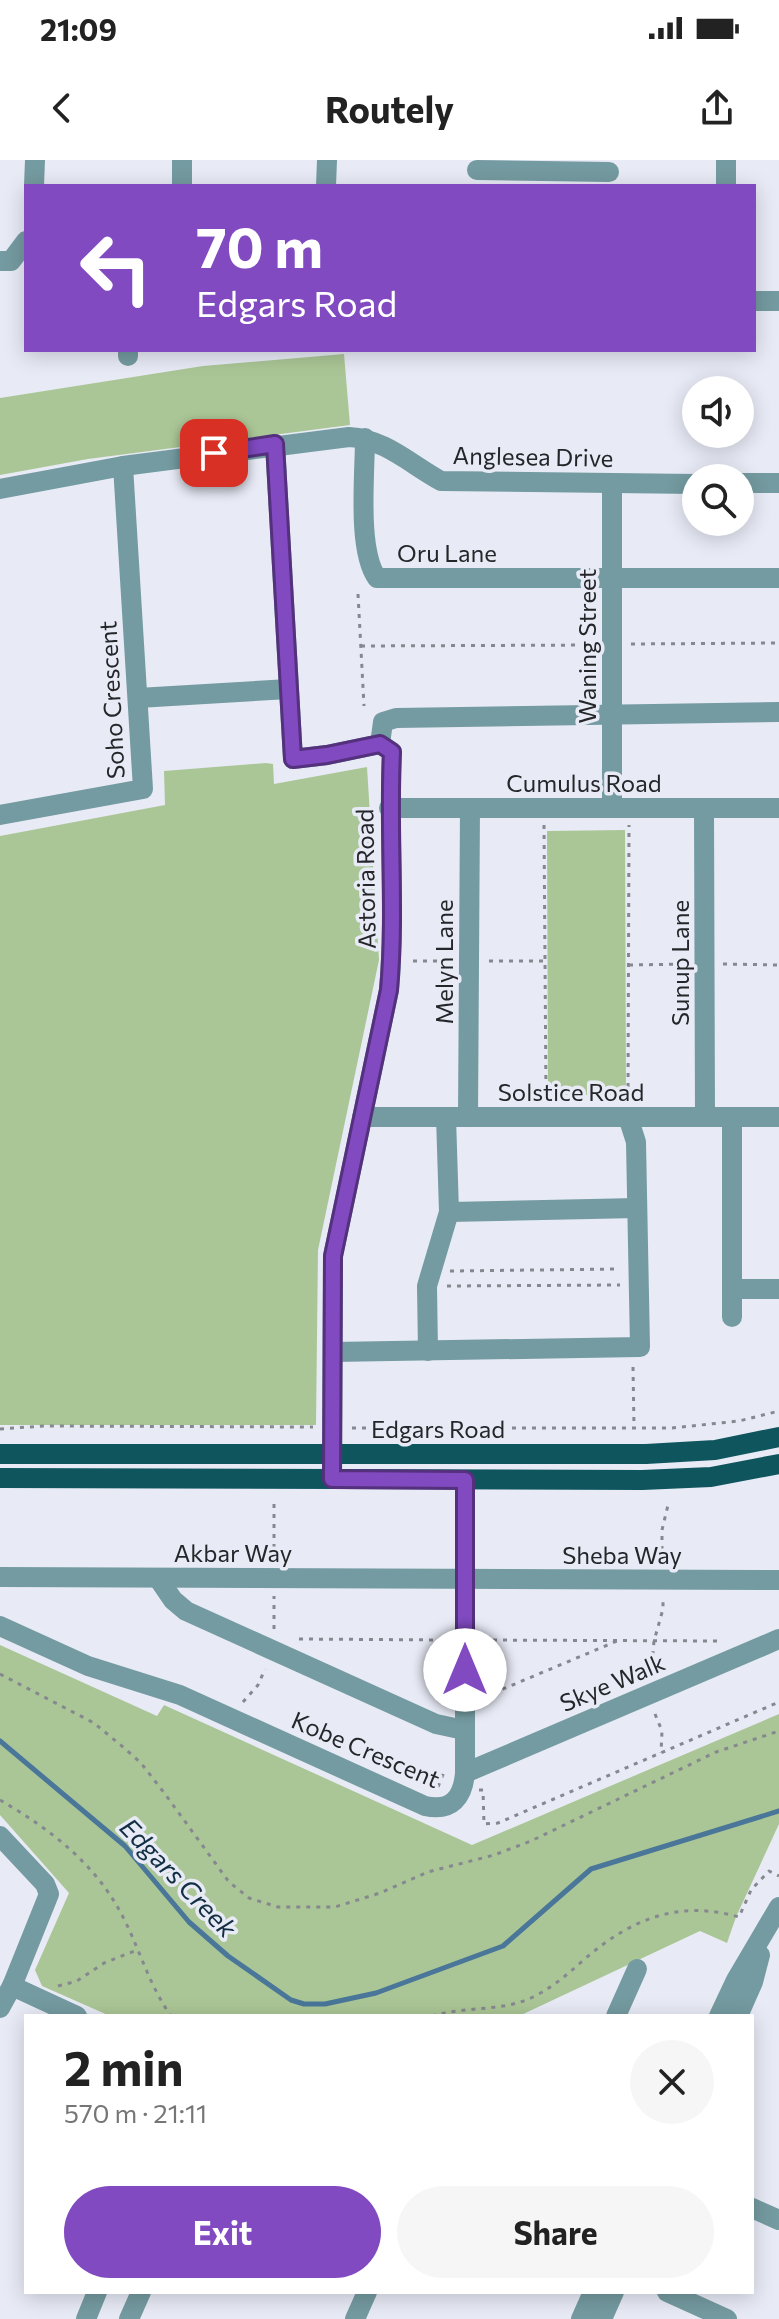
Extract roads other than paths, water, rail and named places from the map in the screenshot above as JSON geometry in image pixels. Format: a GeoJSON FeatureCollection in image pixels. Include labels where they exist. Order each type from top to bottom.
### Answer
{"type":"FeatureCollection","features":[{"type":"Feature","properties":{"kind":"main road","name":"Edgars Road"},"geometry":{"type":"LineString","coordinates":[[0,1454],[682,1453],[715,1450],[779,1437]]}},
{"type":"Feature","properties":{"kind":"main road"},"geometry":{"type":"LineString","coordinates":[[0,1478],[685,1479],[779,1464]]}},
{"type":"Feature","properties":{"kind":"street"},"geometry":{"type":"LineString","coordinates":[[34,184],[35,160]]}},
{"type":"Feature","properties":{"kind":"street"},"geometry":{"type":"LineString","coordinates":[[182,160],[182,184]]}},
{"type":"Feature","properties":{"kind":"street"},"geometry":{"type":"LineString","coordinates":[[326,184],[327,160]]}},
{"type":"Feature","properties":{"kind":"street"},"geometry":{"type":"LineString","coordinates":[[726,160],[726,184]]}},
{"type":"Feature","properties":{"kind":"street"},"geometry":{"type":"LineString","coordinates":[[477,172],[609,172]]}},
{"type":"Feature","properties":{"kind":"street"},"geometry":{"type":"LineString","coordinates":[[0,261],[11,261],[24,244]]}},
{"type":"Feature","properties":{"kind":"street"},"geometry":{"type":"LineString","coordinates":[[756,301],[779,301]]}},
{"type":"Feature","properties":{"kind":"street","name":"Anglesea Drive"},"geometry":{"type":"LineString","coordinates":[[0,489],[123,466],[275,444],[349,437],[365,438],[390,447],[413,466],[441,481],[682,484]]}},
{"type":"Feature","properties":{"kind":"street","name":"Oru Lane"},"geometry":{"type":"LineString","coordinates":[[365,438],[365,540],[368,566],[377,578],[612,578]]}},
{"type":"Feature","properties":{"kind":"street"},"geometry":{"type":"LineString","coordinates":[[275,444],[293,759],[380,744],[383,722],[396,718],[779,712]]}},
{"type":"Feature","properties":{"kind":"street","name":"Soho Crescent"},"geometry":{"type":"LineString","coordinates":[[0,815],[143,789],[123,466]]}},
{"type":"Feature","properties":{"kind":"street"},"geometry":{"type":"LineString","coordinates":[[754,483],[779,483]]}},
{"type":"Feature","properties":{"kind":"street","name":"Waning Street"},"geometry":{"type":"LineString","coordinates":[[612,484],[612,715],[621,808]]}},
{"type":"Feature","properties":{"kind":"street"},"geometry":{"type":"LineString","coordinates":[[612,578],[779,578]]}},
{"type":"Feature","properties":{"kind":"street"},"geometry":{"type":"LineString","coordinates":[[138,698],[289,689]]}},
{"type":"Feature","properties":{"kind":"street","name":"Astoria Road"},"geometry":{"type":"LineString","coordinates":[[332,1479],[333,1256],[389,990],[392,953],[389,808],[392,752],[380,744]]}},
{"type":"Feature","properties":{"kind":"street","name":"Cumulus Road"},"geometry":{"type":"LineString","coordinates":[[389,808],[779,808]]}},
{"type":"Feature","properties":{"kind":"street","name":"Melyn Lane"},"geometry":{"type":"LineString","coordinates":[[468,1117],[470,808]]}},
{"type":"Feature","properties":{"kind":"street","name":"Sunup Lane"},"geometry":{"type":"LineString","coordinates":[[704,808],[705,1117]]}},
{"type":"Feature","properties":{"kind":"street","name":"Solstice Road"},"geometry":{"type":"LineString","coordinates":[[362,1117],[779,1117]]}},
{"type":"Feature","properties":{"kind":"street"},"geometry":{"type":"LineString","coordinates":[[428,1351],[430,1278],[449,1212],[446,1117]]}},
{"type":"Feature","properties":{"kind":"street"},"geometry":{"type":"LineString","coordinates":[[333,1352],[637,1347],[636,1142],[628,1117]]}},
{"type":"Feature","properties":{"kind":"street"},"geometry":{"type":"LineString","coordinates":[[732,1117],[732,1317]]}},
{"type":"Feature","properties":{"kind":"street"},"geometry":{"type":"LineString","coordinates":[[449,1212],[637,1208]]}},
{"type":"Feature","properties":{"kind":"street"},"geometry":{"type":"LineString","coordinates":[[732,1289],[779,1289]]}},
{"type":"Feature","properties":{"kind":"street","name":"Kobe Crescent"},"geometry":{"type":"LineString","coordinates":[[0,1626],[88,1666],[180,1695],[425,1806],[446,1807],[459,1798],[458,1778],[464,1730],[465,1480]]}},
{"type":"Feature","properties":{"kind":"street","name":"Akbar Way"},"geometry":{"type":"LineString","coordinates":[[0,1577],[465,1579]]}},
{"type":"Feature","properties":{"kind":"street"},"geometry":{"type":"LineString","coordinates":[[158,1578],[173,1600],[186,1611],[436,1724],[464,1730]]}},
{"type":"Feature","properties":{"kind":"street","name":"Sheba Way"},"geometry":{"type":"LineString","coordinates":[[465,1579],[779,1580]]}},
{"type":"Feature","properties":{"kind":"street","name":"Skye Walk"},"geometry":{"type":"LineString","coordinates":[[458,1778],[779,1639]]}},
{"type":"Feature","properties":{"kind":"street"},"geometry":{"type":"LineString","coordinates":[[0,1836],[45,1884],[49,1894],[0,2008]]}},
{"type":"Feature","properties":{"kind":"street"},"geometry":{"type":"LineString","coordinates":[[720,2014],[779,1907]]}},
{"type":"Feature","properties":{"kind":"street"},"geometry":{"type":"LineString","coordinates":[[739,2014],[753,1982],[767,1932]]}},
{"type":"Feature","properties":{"kind":"street"},"geometry":{"type":"LineString","coordinates":[[617,2014],[637,1969]]}},
{"type":"Feature","properties":{"kind":"street"},"geometry":{"type":"LineString","coordinates":[[12,1986],[73,2014]]}},
{"type":"Feature","properties":{"kind":"street"},"geometry":{"type":"LineString","coordinates":[[754,2209],[779,2220]]}},
{"type":"Feature","properties":{"kind":"street"},"geometry":{"type":"LineString","coordinates":[[86,2319],[96,2294]]}},
{"type":"Feature","properties":{"kind":"street"},"geometry":{"type":"LineString","coordinates":[[129,2319],[140,2294]]}},
{"type":"Feature","properties":{"kind":"street"},"geometry":{"type":"LineString","coordinates":[[355,2319],[366,2294]]}},
{"type":"Feature","properties":{"kind":"street"},"geometry":{"type":"LineString","coordinates":[[581,2319],[592,2294]]}},
{"type":"Feature","properties":{"kind":"street"},"geometry":{"type":"LineString","coordinates":[[602,2319],[613,2294]]}},
{"type":"Feature","properties":{"kind":"street"},"geometry":{"type":"LineString","coordinates":[[671,2294],[727,2319]]}},
{"type":"Feature","properties":{"kind":"waterway","name":"Edgars Creek"},"geometry":{"type":"LineString","coordinates":[[0,1741],[125,1846],[189,1922],[228,1956],[291,2000],[304,2004],[325,2004],[376,1993],[503,1946],[591,1869],[779,1811]]}}]}
